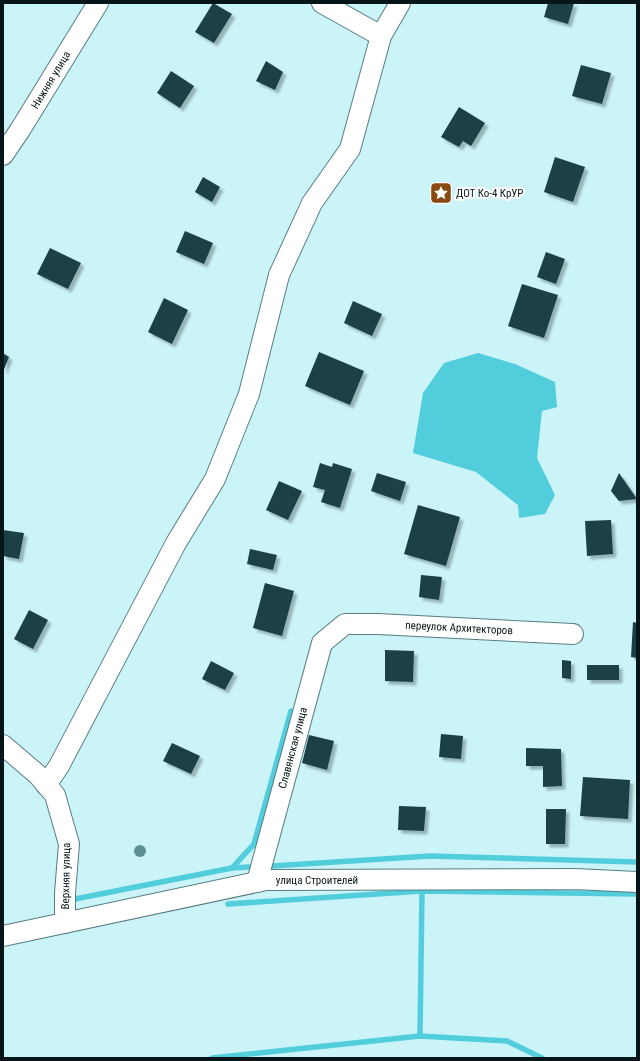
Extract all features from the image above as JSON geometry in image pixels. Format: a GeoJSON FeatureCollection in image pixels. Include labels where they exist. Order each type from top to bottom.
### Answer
{"type":"FeatureCollection","features":[{"type":"Feature","properties":{"kind":"street","name":"Нижняя улица"},"geometry":{"type":"LineString","coordinates":[[3,155],[98,3]]}},
{"type":"Feature","properties":{"kind":"street"},"geometry":{"type":"LineString","coordinates":[[322,3],[381,36]]}},
{"type":"Feature","properties":{"kind":"street"},"geometry":{"type":"LineString","coordinates":[[3,745],[38,774],[46,785],[62,760],[176,543],[216,479],[249,394],[279,275],[312,203],[350,149],[381,36],[400,3]]}},
{"type":"Feature","properties":{"kind":"street","name":"переулок Архитекторов"},"geometry":{"type":"LineString","coordinates":[[345,624],[378,624],[573,634]]}},
{"type":"Feature","properties":{"kind":"street","name":"Славянская улица"},"geometry":{"type":"LineString","coordinates":[[257,882],[322,643],[345,624]]}},
{"type":"Feature","properties":{"kind":"street","name":"Верхняя улица"},"geometry":{"type":"LineString","coordinates":[[46,785],[55,795],[69,844],[65,893],[65,923]]}},
{"type":"Feature","properties":{"kind":"street","name":"улица Строителей"},"geometry":{"type":"LineString","coordinates":[[3,936],[266,880],[575,879],[637,882]]}},
{"type":"Feature","properties":{"kind":"water"},"geometry":{"type":"Polygon","coordinates":[[[478,353],[515,364],[555,382],[557,407],[542,411],[537,458],[555,495],[545,514],[519,518],[518,505],[476,472],[413,453],[423,393],[444,363],[478,353]]]}},
{"type":"Feature","properties":{"kind":"building"},"geometry":{"type":"Polygon","coordinates":[[[213,3],[232,14],[214,43],[195,32],[213,3]]]}},
{"type":"Feature","properties":{"kind":"building"},"geometry":{"type":"Polygon","coordinates":[[[548,3],[574,3],[568,24],[544,17],[548,3]]]}},
{"type":"Feature","properties":{"kind":"building"},"geometry":{"type":"Polygon","coordinates":[[[266,61],[283,72],[275,90],[256,81],[266,61]]]}},
{"type":"Feature","properties":{"kind":"building"},"geometry":{"type":"Polygon","coordinates":[[[581,65],[611,73],[602,104],[572,96],[581,65]]]}},
{"type":"Feature","properties":{"kind":"building"},"geometry":{"type":"Polygon","coordinates":[[[171,71],[194,86],[180,108],[157,93],[171,71]]]}},
{"type":"Feature","properties":{"kind":"building"},"geometry":{"type":"Polygon","coordinates":[[[459,107],[485,123],[471,146],[463,141],[459,147],[441,137],[459,107]]]}},
{"type":"Feature","properties":{"kind":"building"},"geometry":{"type":"Polygon","coordinates":[[[555,157],[585,167],[573,202],[544,192],[555,157]]]}},
{"type":"Feature","properties":{"kind":"building"},"geometry":{"type":"Polygon","coordinates":[[[203,177],[220,187],[212,202],[195,192],[203,177]]]}},
{"type":"Feature","properties":{"kind":"building"},"geometry":{"type":"Polygon","coordinates":[[[185,231],[213,243],[204,264],[176,252],[185,231]]]}},
{"type":"Feature","properties":{"kind":"building"},"geometry":{"type":"Polygon","coordinates":[[[50,248],[81,263],[68,289],[37,274],[50,248]]]}},
{"type":"Feature","properties":{"kind":"building"},"geometry":{"type":"Polygon","coordinates":[[[546,252],[565,259],[556,284],[537,277],[546,252]]]}},
{"type":"Feature","properties":{"kind":"building"},"geometry":{"type":"Polygon","coordinates":[[[522,284],[558,295],[544,338],[508,326],[522,284]]]}},
{"type":"Feature","properties":{"kind":"building"},"geometry":{"type":"Polygon","coordinates":[[[164,298],[188,310],[172,344],[148,332],[164,298]]]}},
{"type":"Feature","properties":{"kind":"building"},"geometry":{"type":"Polygon","coordinates":[[[353,301],[382,314],[372,336],[344,323],[353,301]]]}},
{"type":"Feature","properties":{"kind":"building"},"geometry":{"type":"Polygon","coordinates":[[[319,352],[364,371],[350,405],[305,386],[319,352]]]}},
{"type":"Feature","properties":{"kind":"building"},"geometry":{"type":"Polygon","coordinates":[[[3,353],[9,357],[3,372],[3,353]]]}},
{"type":"Feature","properties":{"kind":"building"},"geometry":{"type":"Polygon","coordinates":[[[320,463],[332,467],[333,463],[352,469],[340,508],[321,502],[325,490],[313,487],[320,463]]]}},
{"type":"Feature","properties":{"kind":"building"},"geometry":{"type":"Polygon","coordinates":[[[377,473],[406,482],[400,501],[371,491],[377,473]]]}},
{"type":"Feature","properties":{"kind":"building"},"geometry":{"type":"Polygon","coordinates":[[[619,473],[637,499],[619,501],[611,491],[619,473]]]}},
{"type":"Feature","properties":{"kind":"building"},"geometry":{"type":"Polygon","coordinates":[[[279,481],[302,491],[288,520],[266,510],[279,481]]]}},
{"type":"Feature","properties":{"kind":"building"},"geometry":{"type":"Polygon","coordinates":[[[418,505],[460,517],[446,566],[404,554],[418,505]]]}},
{"type":"Feature","properties":{"kind":"building"},"geometry":{"type":"Polygon","coordinates":[[[611,520],[613,554],[587,556],[585,521],[611,520]]]}},
{"type":"Feature","properties":{"kind":"building"},"geometry":{"type":"Polygon","coordinates":[[[3,530],[24,533],[19,559],[3,556],[3,530]]]}},
{"type":"Feature","properties":{"kind":"building"},"geometry":{"type":"Polygon","coordinates":[[[250,549],[277,555],[273,570],[247,564],[250,549]]]}},
{"type":"Feature","properties":{"kind":"building"},"geometry":{"type":"Polygon","coordinates":[[[421,575],[442,577],[439,600],[419,597],[421,575]]]}},
{"type":"Feature","properties":{"kind":"building"},"geometry":{"type":"Polygon","coordinates":[[[265,583],[294,591],[282,636],[253,628],[265,583]]]}},
{"type":"Feature","properties":{"kind":"building"},"geometry":{"type":"Polygon","coordinates":[[[29,610],[48,620],[33,649],[14,639],[29,610]]]}},
{"type":"Feature","properties":{"kind":"building"},"geometry":{"type":"Polygon","coordinates":[[[633,622],[637,623],[637,658],[631,657],[633,622]]]}},
{"type":"Feature","properties":{"kind":"building"},"geometry":{"type":"Polygon","coordinates":[[[385,650],[414,651],[413,682],[385,681],[385,650]]]}},
{"type":"Feature","properties":{"kind":"building"},"geometry":{"type":"Polygon","coordinates":[[[562,660],[571,661],[571,679],[562,678],[562,660]]]}},
{"type":"Feature","properties":{"kind":"building"},"geometry":{"type":"Polygon","coordinates":[[[211,661],[234,673],[225,690],[202,679],[211,661]]]}},
{"type":"Feature","properties":{"kind":"building"},"geometry":{"type":"Polygon","coordinates":[[[587,665],[619,665],[619,680],[587,680],[587,665]]]}},
{"type":"Feature","properties":{"kind":"building"},"geometry":{"type":"Polygon","coordinates":[[[441,734],[463,736],[461,759],[439,757],[441,734]]]}},
{"type":"Feature","properties":{"kind":"building"},"geometry":{"type":"Polygon","coordinates":[[[309,735],[334,741],[327,770],[302,763],[309,735]]]}},
{"type":"Feature","properties":{"kind":"building"},"geometry":{"type":"Polygon","coordinates":[[[172,743],[200,756],[191,774],[163,761],[172,743]]]}},
{"type":"Feature","properties":{"kind":"building"},"geometry":{"type":"Polygon","coordinates":[[[526,748],[561,749],[562,786],[543,787],[543,766],[526,766],[526,748]]]}},
{"type":"Feature","properties":{"kind":"building"},"geometry":{"type":"Polygon","coordinates":[[[583,777],[630,780],[628,819],[580,816],[583,777]]]}},
{"type":"Feature","properties":{"kind":"building"},"geometry":{"type":"Polygon","coordinates":[[[399,806],[426,807],[424,831],[398,830],[399,806]]]}},
{"type":"Feature","properties":{"kind":"building"},"geometry":{"type":"Polygon","coordinates":[[[546,809],[566,809],[565,844],[546,844],[546,809]]]}},
{"type":"Feature","properties":{"kind":"waterway"},"geometry":{"type":"LineString","coordinates":[[232,868],[254,844],[291,711]]}},
{"type":"Feature","properties":{"kind":"waterway"},"geometry":{"type":"LineString","coordinates":[[272,866],[430,856],[637,862]]}},
{"type":"Feature","properties":{"kind":"waterway"},"geometry":{"type":"LineString","coordinates":[[70,900],[232,868],[249,867]]}},
{"type":"Feature","properties":{"kind":"waterway"},"geometry":{"type":"LineString","coordinates":[[228,904],[422,891],[637,894]]}},
{"type":"Feature","properties":{"kind":"waterway"},"geometry":{"type":"LineString","coordinates":[[420,1036],[422,891]]}},
{"type":"Feature","properties":{"kind":"waterway"},"geometry":{"type":"LineString","coordinates":[[212,1058],[420,1036],[507,1041],[542,1058]]}},
{"type":"Feature","properties":{"kind":"place","name":"ДОТ Ко-4 КрУР"},"geometry":{"type":"Point","coordinates":[441,193]}}]}
